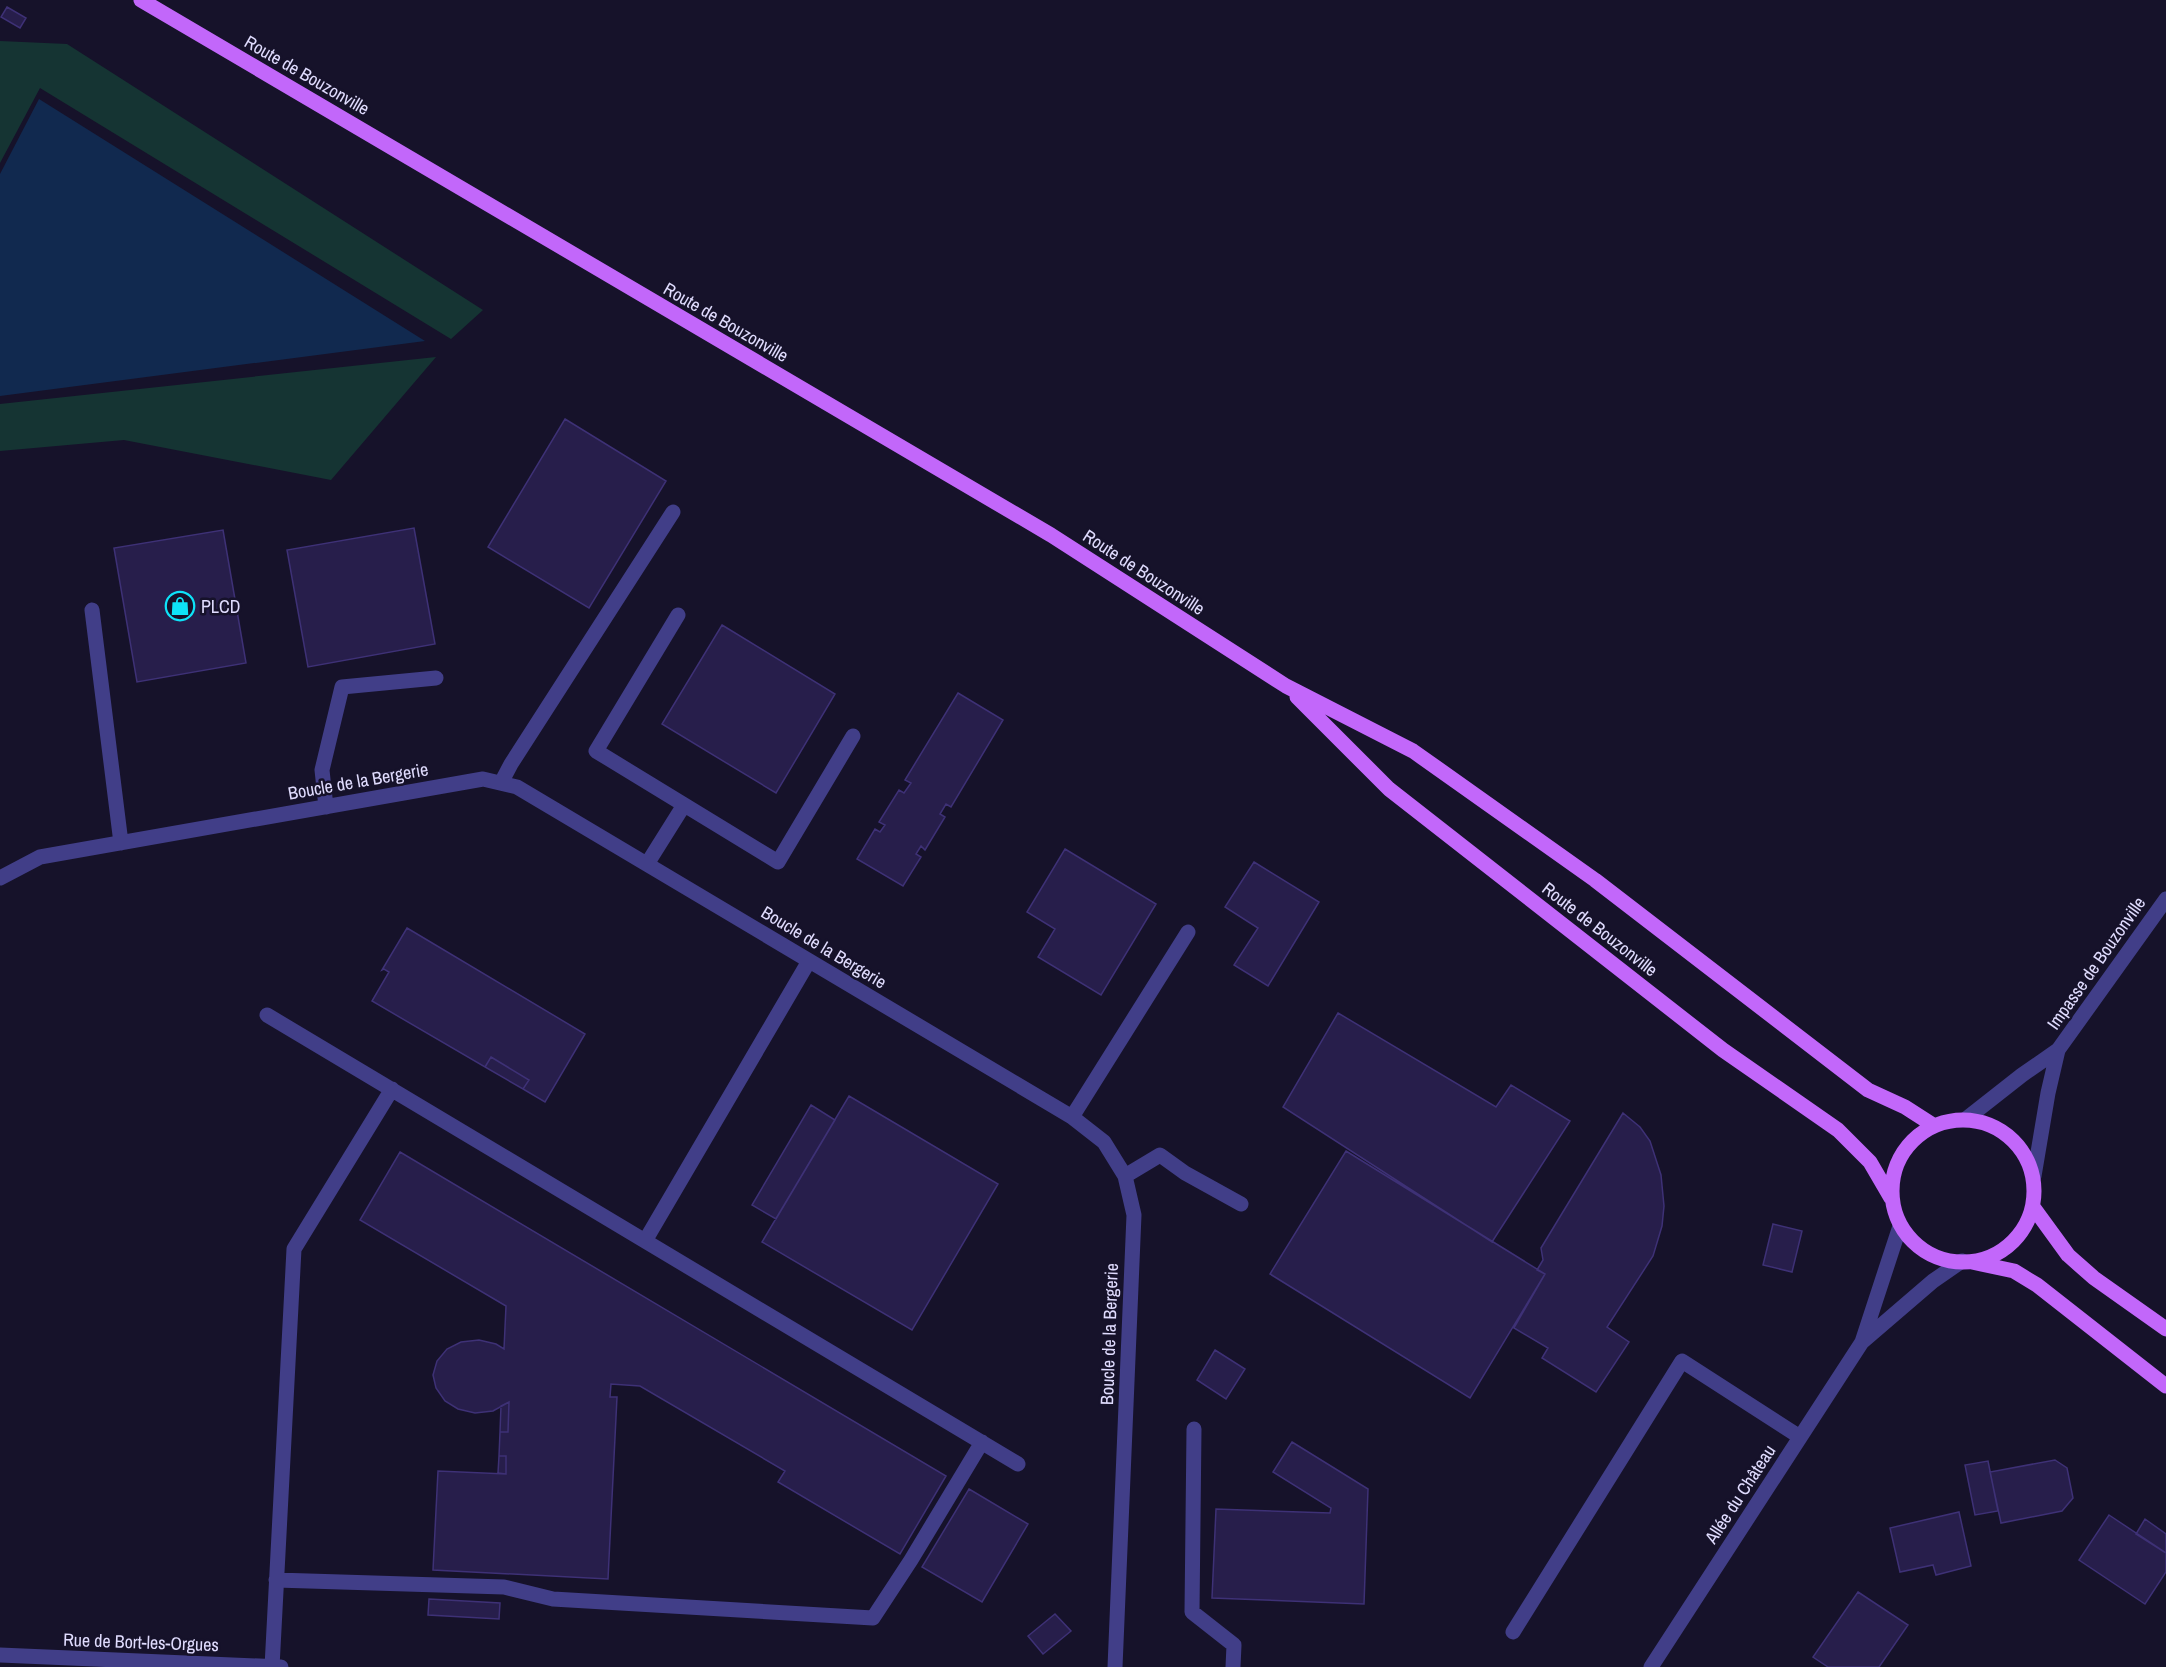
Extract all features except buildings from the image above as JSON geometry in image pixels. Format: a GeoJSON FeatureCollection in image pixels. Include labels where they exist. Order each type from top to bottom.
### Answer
{"type":"FeatureCollection","features":[{"type":"Feature","properties":{"kind":"main road","name":"Route de Bouzonville"},"geometry":{"type":"LineString","coordinates":[[141,0],[1051,535],[1286,686],[1413,751],[1595,880],[1868,1090],[1905,1107],[1932,1125]]}},
{"type":"Feature","properties":{"kind":"main road","name":"Route de Bouzonville"},"geometry":{"type":"LineString","coordinates":[[1286,686],[1389,789],[1724,1050],[1838,1130],[1870,1162],[1891,1198]]}},
{"type":"Feature","properties":{"kind":"main road"},"geometry":{"type":"LineString","coordinates":[[1967,1262],[1999,1253],[2020,1235],[2033,1207],[2034,1176],[2021,1148],[1998,1128],[1966,1119],[1932,1125],[1906,1147],[1894,1170],[1891,1198],[1900,1226],[1920,1247],[1945,1260],[2014,1271],[2037,1285],[2166,1386]]}},
{"type":"Feature","properties":{"kind":"main road"},"geometry":{"type":"LineString","coordinates":[[2033,1207],[2068,1254],[2085,1270],[2166,1329]]}},
{"type":"Feature","properties":{"kind":"street"},"geometry":{"type":"LineString","coordinates":[[501,783],[673,512]]}},
{"type":"Feature","properties":{"kind":"street"},"geometry":{"type":"LineString","coordinates":[[92,610],[121,843]]}},
{"type":"Feature","properties":{"kind":"street"},"geometry":{"type":"LineString","coordinates":[[678,615],[596,751],[778,862],[854,736]]}},
{"type":"Feature","properties":{"kind":"street"},"geometry":{"type":"LineString","coordinates":[[326,807],[321,770],[342,687],[436,678]]}},
{"type":"Feature","properties":{"kind":"street","name":"Boucle de la Bergerie"},"geometry":{"type":"LineString","coordinates":[[1,876],[40,857],[483,779],[501,783],[518,787],[1072,1117],[1104,1142],[1125,1176],[1134,1215],[1115,1667]]}},
{"type":"Feature","properties":{"kind":"street"},"geometry":{"type":"LineString","coordinates":[[647,864],[684,805]]}},
{"type":"Feature","properties":{"kind":"street","name":"Impasse de Bouzonville"},"geometry":{"type":"LineString","coordinates":[[1966,1119],[2058,1050],[2166,899]]}},
{"type":"Feature","properties":{"kind":"street"},"geometry":{"type":"LineString","coordinates":[[1072,1117],[1188,932]]}},
{"type":"Feature","properties":{"kind":"street"},"geometry":{"type":"LineString","coordinates":[[645,1241],[809,961]]}},
{"type":"Feature","properties":{"kind":"street"},"geometry":{"type":"LineString","coordinates":[[267,1015],[1018,1464]]}},
{"type":"Feature","properties":{"kind":"street","name":"Impasse de Bouzonville"},"geometry":{"type":"LineString","coordinates":[[2034,1176],[2058,1050]]}},
{"type":"Feature","properties":{"kind":"street"},"geometry":{"type":"LineString","coordinates":[[272,1667],[294,1249],[392,1089]]}},
{"type":"Feature","properties":{"kind":"street"},"geometry":{"type":"LineString","coordinates":[[1125,1176],[1160,1155],[1185,1173],[1241,1204]]}},
{"type":"Feature","properties":{"kind":"street","name":"Allée du Château"},"geometry":{"type":"LineString","coordinates":[[1651,1667],[1862,1342],[1900,1226]]}},
{"type":"Feature","properties":{"kind":"street","name":"Allée du Château"},"geometry":{"type":"LineString","coordinates":[[1862,1342],[1933,1281],[1967,1262]]}},
{"type":"Feature","properties":{"kind":"street"},"geometry":{"type":"LineString","coordinates":[[1514,1632],[1682,1361],[1800,1437]]}},
{"type":"Feature","properties":{"kind":"street"},"geometry":{"type":"LineString","coordinates":[[1194,1429],[1192,1612],[1234,1645],[1233,1667]]}},
{"type":"Feature","properties":{"kind":"street"},"geometry":{"type":"LineString","coordinates":[[276,1580],[504,1587],[554,1599],[873,1618],[982,1442]]}},
{"type":"Feature","properties":{"kind":"street","name":"Rue de Bort-les-Orgues"},"geometry":{"type":"LineString","coordinates":[[0,1655],[281,1667]]}},
{"type":"Feature","properties":{"kind":"green space"},"geometry":{"type":"Polygon","coordinates":[[[0,41],[67,44],[483,310],[451,339],[40,88],[0,163],[0,41]]]}},
{"type":"Feature","properties":{"kind":"green space"},"geometry":{"type":"Polygon","coordinates":[[[436,357],[331,480],[124,440],[0,451],[0,404],[436,357]]]}},
{"type":"Feature","properties":{"kind":"water"},"geometry":{"type":"Polygon","coordinates":[[[39,99],[425,341],[0,396],[0,174],[39,99]]]}},
{"type":"Feature","properties":{"kind":"place","name":"PLCD"},"geometry":{"type":"Point","coordinates":[180,606]}}]}
